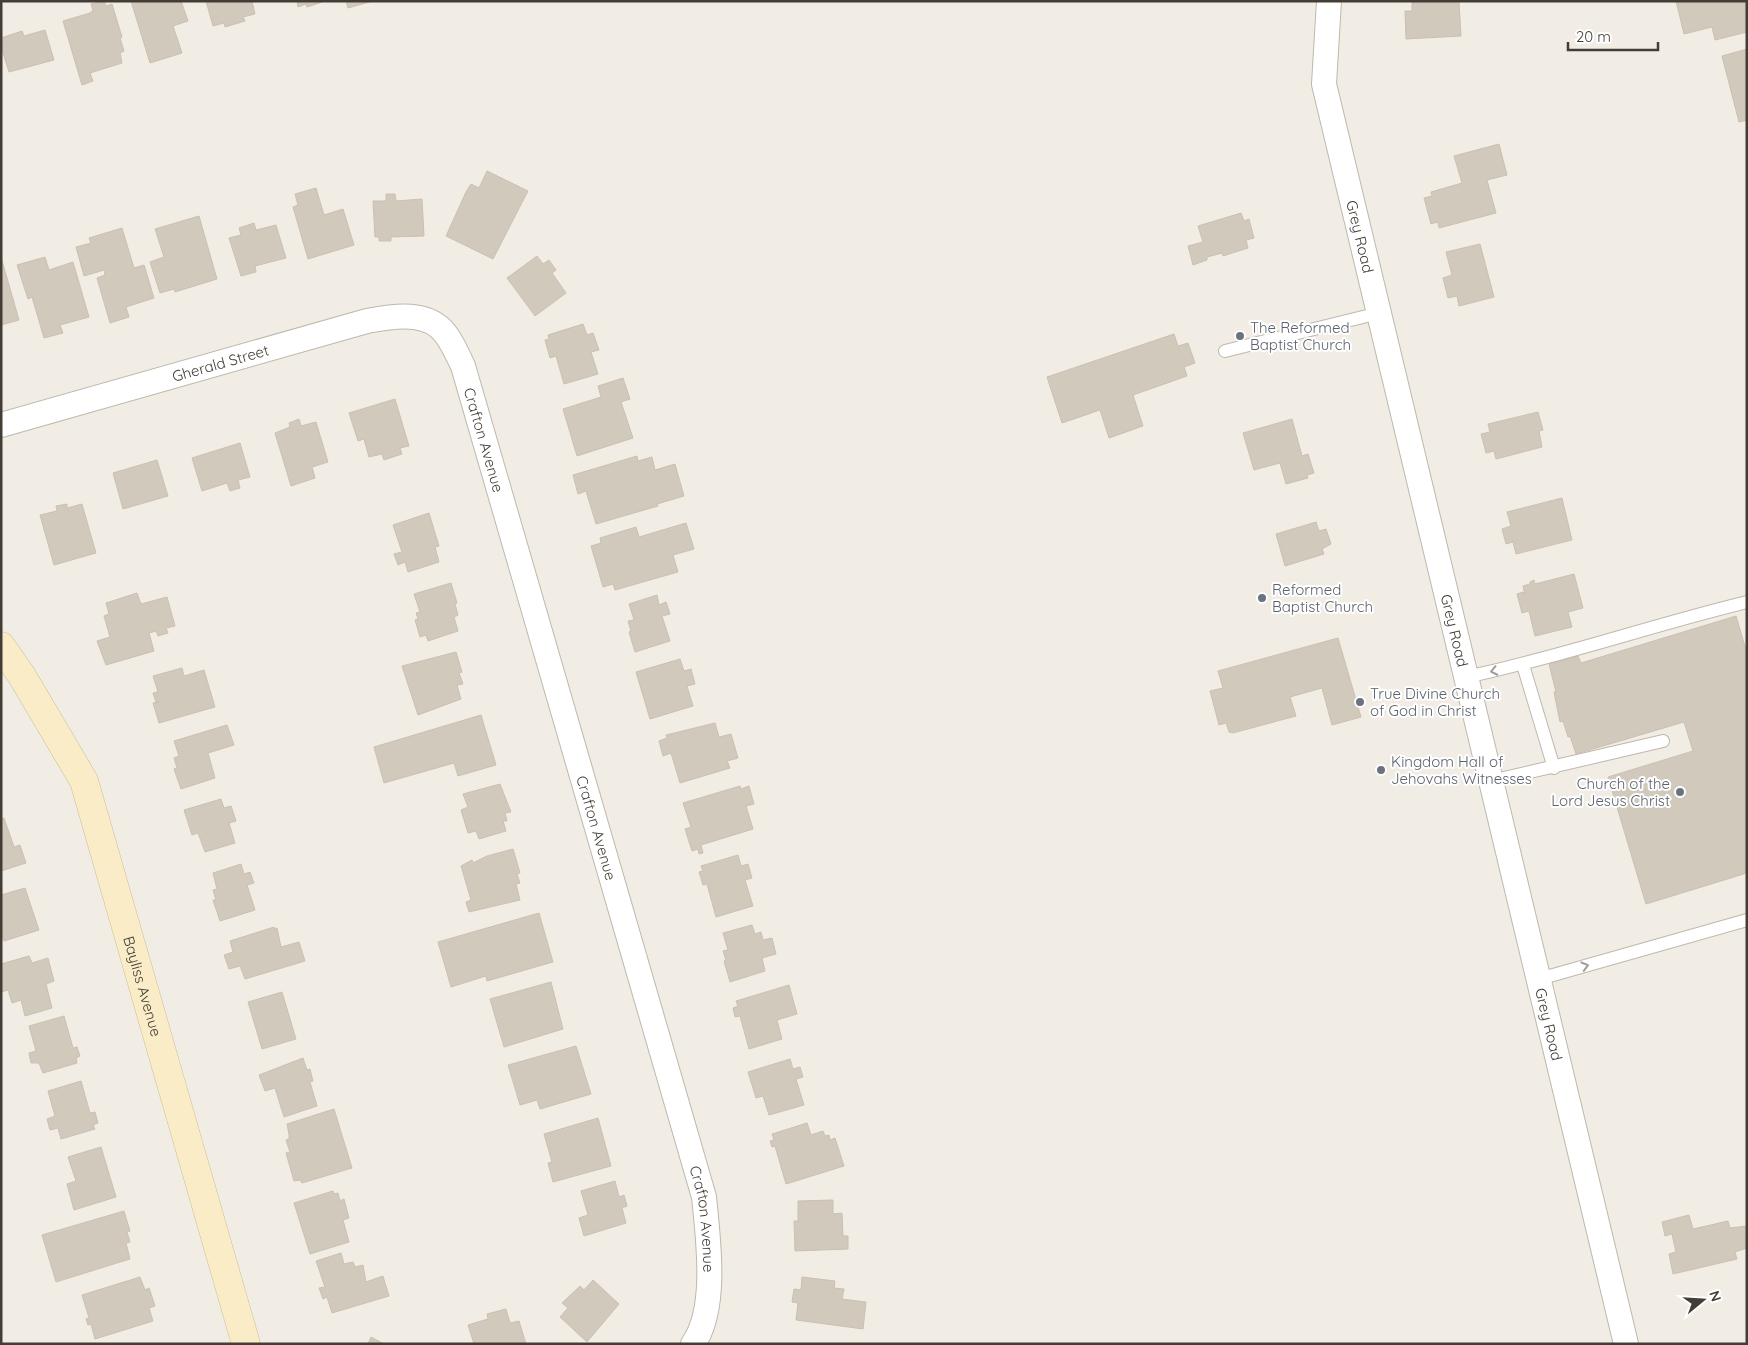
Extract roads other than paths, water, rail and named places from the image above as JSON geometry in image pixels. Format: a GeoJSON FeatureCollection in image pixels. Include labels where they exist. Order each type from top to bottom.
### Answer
{"type":"FeatureCollection","features":[{"type":"Feature","properties":{"kind":"street","name":"Grey Road"},"geometry":{"type":"LineString","coordinates":[[1329,1],[1324,84],[1626,1344]]}},
{"type":"Feature","properties":{"kind":"street","name":"Gherald Street"},"geometry":{"type":"LineString","coordinates":[[1,425],[367,321],[392,316],[415,317],[438,326]]}},
{"type":"Feature","properties":{"kind":"street","name":"Crafton Avenue"},"geometry":{"type":"LineString","coordinates":[[438,326],[452,344],[463,366],[704,1197],[711,1261],[707,1304],[695,1341]]}},
{"type":"Feature","properties":{"kind":"street","name":"Bayliss Avenue"},"geometry":{"type":"LineString","coordinates":[[1,646],[22,676],[84,781],[246,1344]]}},
{"type":"Feature","properties":{"kind":"lane"},"geometry":{"type":"LineString","coordinates":[[1225,351],[1379,313]]}},
{"type":"Feature","properties":{"kind":"lane"},"geometry":{"type":"LineString","coordinates":[[1466,677],[1523,666],[1705,612],[1747,602]]}},
{"type":"Feature","properties":{"kind":"lane"},"geometry":{"type":"LineString","coordinates":[[1523,666],[1554,768]]}},
{"type":"Feature","properties":{"kind":"lane"},"geometry":{"type":"LineString","coordinates":[[1491,781],[1554,768],[1663,741]]}},
{"type":"Feature","properties":{"kind":"lane"},"geometry":{"type":"LineString","coordinates":[[1538,979],[1746,924]]}},
{"type":"Feature","properties":{"kind":"place","name":"The Reformed Baptist Church"},"geometry":{"type":"Point","coordinates":[1240,336]}},
{"type":"Feature","properties":{"kind":"place","name":"Reformed Baptist Church"},"geometry":{"type":"Point","coordinates":[1262,598]}},
{"type":"Feature","properties":{"kind":"place","name":"True Divine Church of God in Christ"},"geometry":{"type":"Point","coordinates":[1360,702]}},
{"type":"Feature","properties":{"kind":"place","name":"Kingdom Hall of Jehovahs Witnesses"},"geometry":{"type":"Point","coordinates":[1381,770]}},
{"type":"Feature","properties":{"kind":"place","name":"Church of the Lord Jesus Christ"},"geometry":{"type":"Point","coordinates":[1680,792]}}]}
